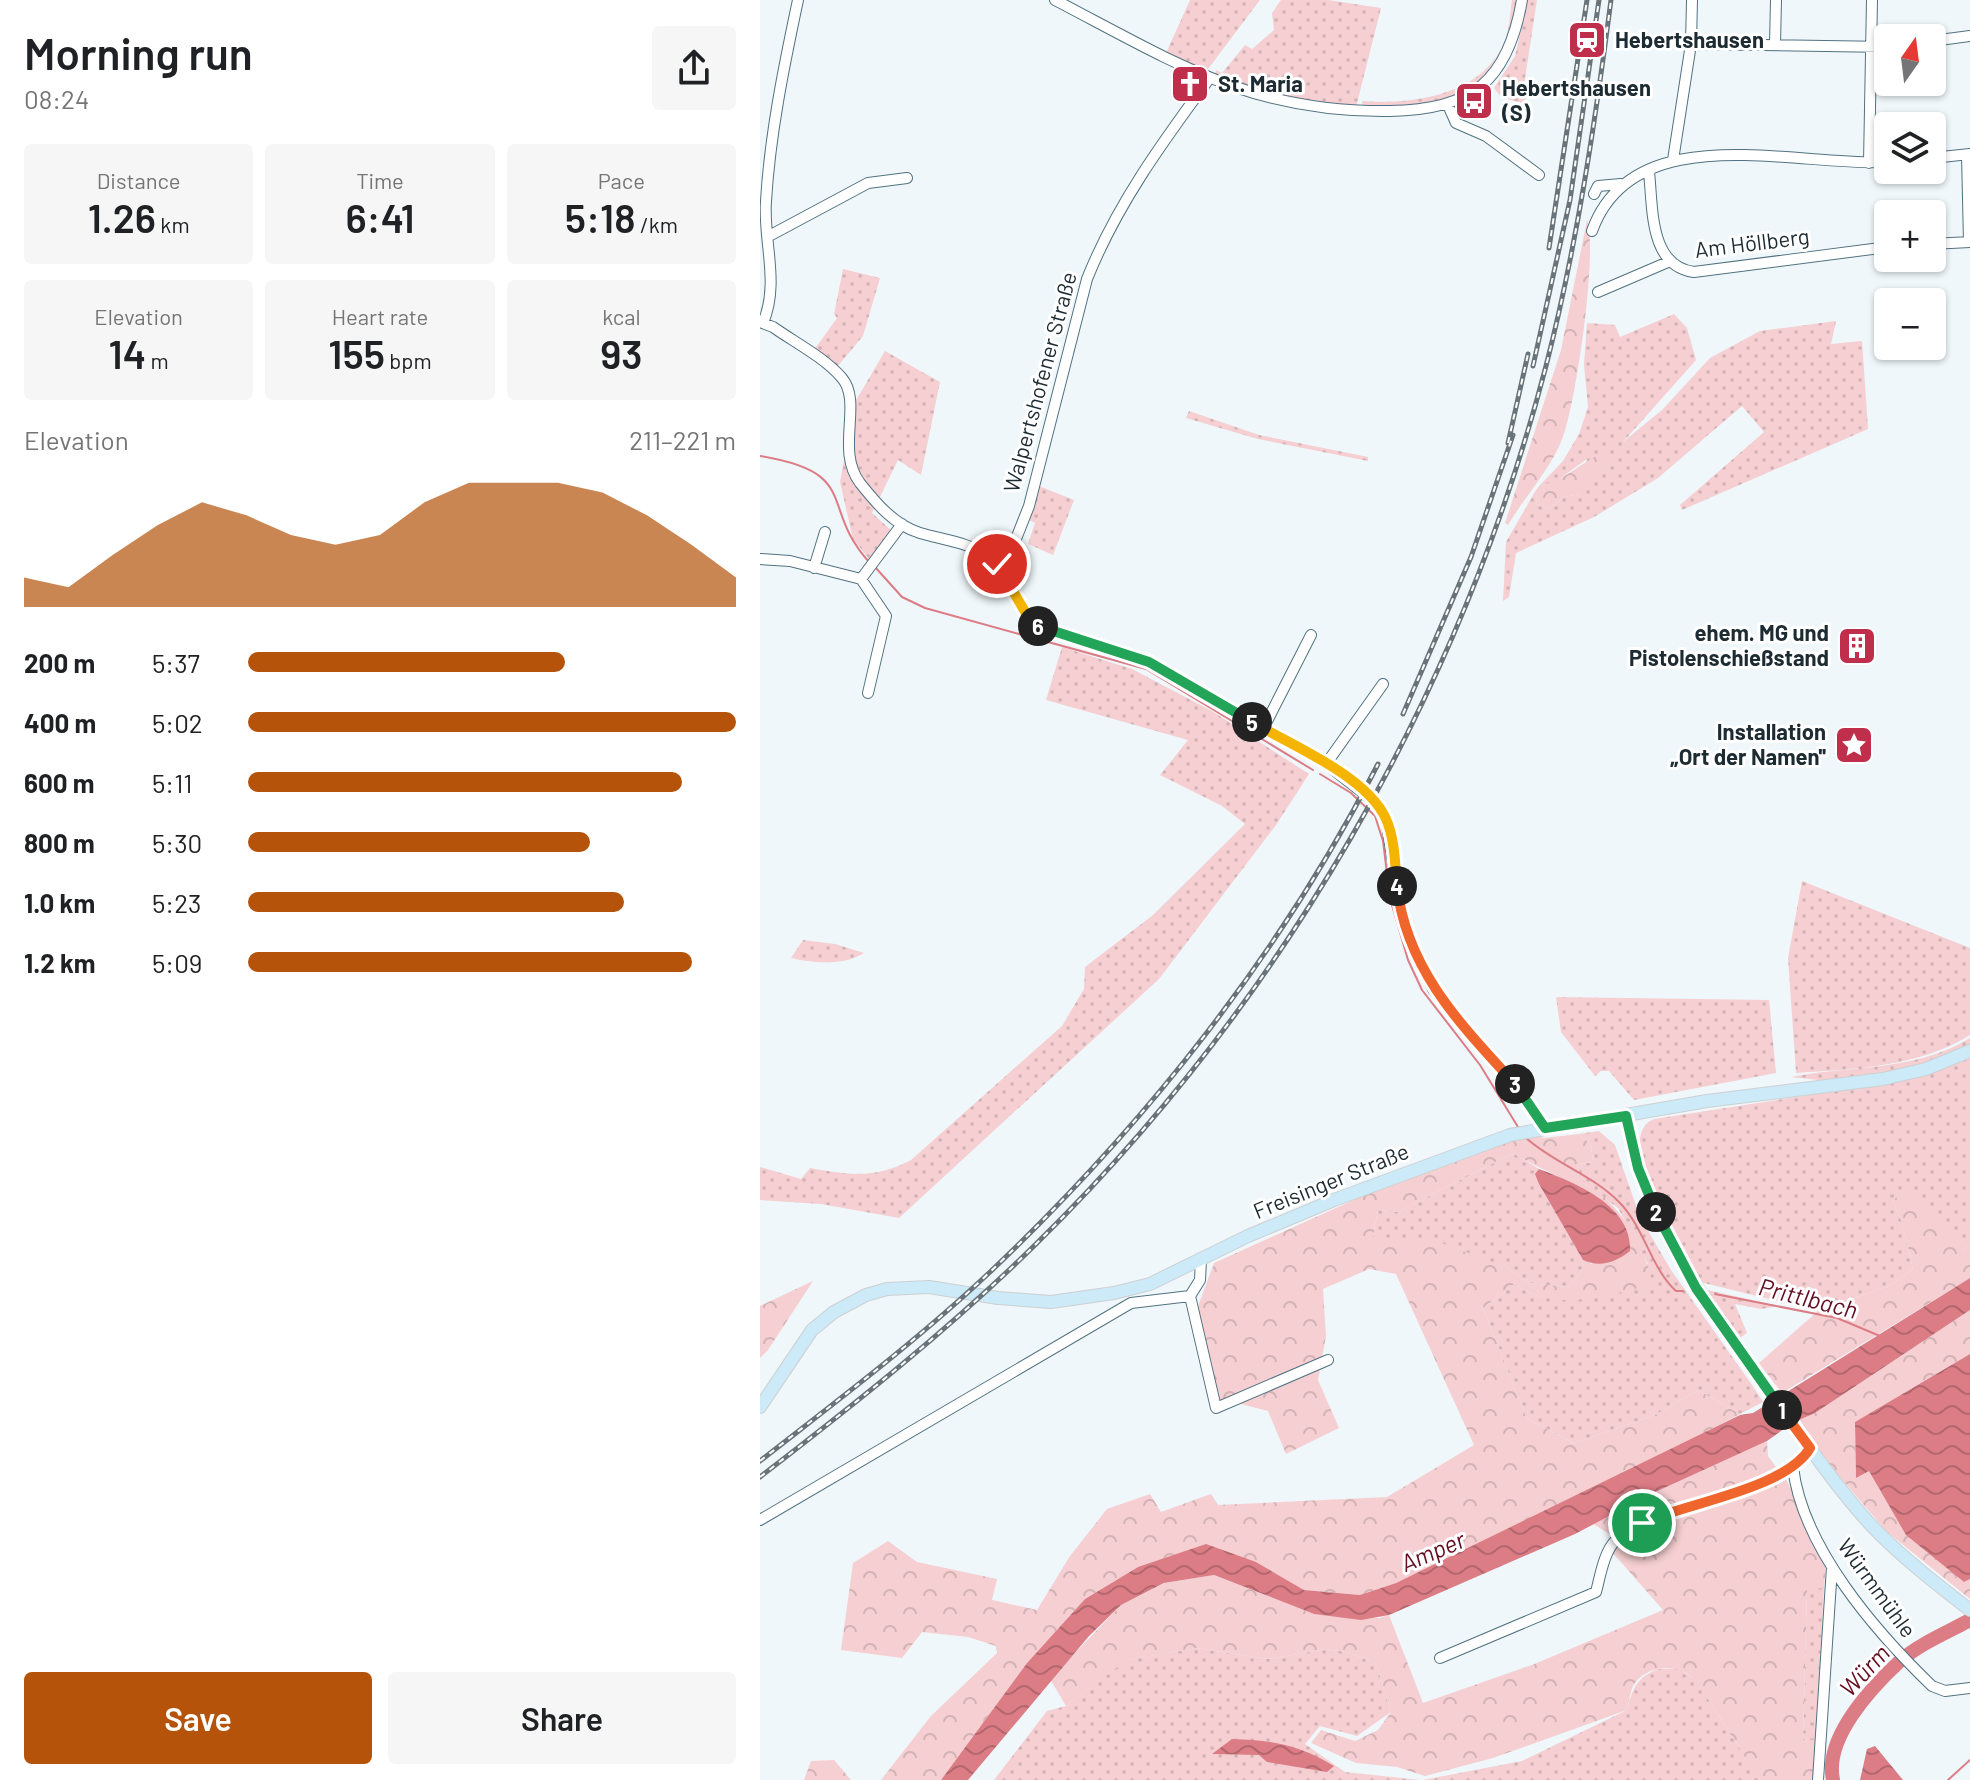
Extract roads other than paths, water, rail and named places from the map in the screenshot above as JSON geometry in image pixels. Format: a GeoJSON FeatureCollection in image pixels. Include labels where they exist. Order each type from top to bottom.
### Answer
{"type":"FeatureCollection","features":[{"type":"Feature","properties":{"kind":"main road","name":"Freisinger Straße"},"geometry":{"type":"LineString","coordinates":[[760,1407],[812,1330],[834,1312],[866,1295],[897,1288],[929,1287],[1026,1301],[1080,1300],[1150,1284],[1334,1200],[1522,1132],[1719,1100],[1883,1079],[1936,1066],[1970,1051]]}},
{"type":"Feature","properties":{"kind":"main road"},"geometry":{"type":"LineString","coordinates":[[1626,1116],[1638,1168],[1670,1242],[1696,1288],[1796,1430],[1870,1524],[1968,1609]]}},
{"type":"Feature","properties":{"kind":"street"},"geometry":{"type":"LineString","coordinates":[[798,0],[765,203],[771,273],[768,308],[761,322],[841,377],[849,399],[847,441],[854,474],[883,510],[902,524],[972,547],[1000,569],[1027,615],[1038,626],[1149,662],[1330,766],[1357,785],[1386,819],[1400,906],[1415,952],[1433,989],[1527,1098],[1545,1128]]}},
{"type":"Feature","properties":{"kind":"street"},"geometry":{"type":"LineString","coordinates":[[1055,0],[1209,79],[1255,95],[1301,106],[1380,111],[1448,105],[1485,85],[1499,68],[1515,33],[1522,0]]}},
{"type":"Feature","properties":{"kind":"street"},"geometry":{"type":"LineString","coordinates":[[1673,160],[1691,44],[1692,0]]}},
{"type":"Feature","properties":{"kind":"street"},"geometry":{"type":"LineString","coordinates":[[1775,44],[1776,0]]}},
{"type":"Feature","properties":{"kind":"street"},"geometry":{"type":"LineString","coordinates":[[1869,163],[1872,0]]}},
{"type":"Feature","properties":{"kind":"street"},"geometry":{"type":"LineString","coordinates":[[1946,39],[1970,36]]}},
{"type":"Feature","properties":{"kind":"street"},"geometry":{"type":"LineString","coordinates":[[1691,44],[1874,49]]}},
{"type":"Feature","properties":{"kind":"street","name":"Walpertshofener Straße"},"geometry":{"type":"LineString","coordinates":[[1000,569],[1008,559],[1029,506],[1087,279],[1099,249],[1149,160],[1209,79]]}},
{"type":"Feature","properties":{"kind":"street"},"geometry":{"type":"LineString","coordinates":[[1448,105],[1456,123],[1486,136],[1539,175]]}},
{"type":"Feature","properties":{"kind":"street"},"geometry":{"type":"LineString","coordinates":[[1594,194],[1598,186],[1621,184],[1673,160],[1728,153],[1874,163]]}},
{"type":"Feature","properties":{"kind":"street"},"geometry":{"type":"LineString","coordinates":[[1946,156],[1968,154],[1969,242],[1946,243]]}},
{"type":"Feature","properties":{"kind":"street","name":"Am Höllberg"},"geometry":{"type":"LineString","coordinates":[[1649,172],[1656,233],[1668,262],[1694,272],[1874,249]]}},
{"type":"Feature","properties":{"kind":"street"},"geometry":{"type":"LineString","coordinates":[[769,236],[868,183],[907,178]]}},
{"type":"Feature","properties":{"kind":"street"},"geometry":{"type":"LineString","coordinates":[[1592,231],[1601,211],[1621,184]]}},
{"type":"Feature","properties":{"kind":"street"},"geometry":{"type":"LineString","coordinates":[[1598,292],[1668,262]]}},
{"type":"Feature","properties":{"kind":"street"},"geometry":{"type":"LineString","coordinates":[[861,579],[902,524]]}},
{"type":"Feature","properties":{"kind":"street"},"geometry":{"type":"LineString","coordinates":[[814,568],[825,532]]}},
{"type":"Feature","properties":{"kind":"street"},"geometry":{"type":"LineString","coordinates":[[760,559],[861,579],[886,616],[868,693]]}},
{"type":"Feature","properties":{"kind":"street"},"geometry":{"type":"LineString","coordinates":[[1263,729],[1311,635]]}},
{"type":"Feature","properties":{"kind":"street"},"geometry":{"type":"LineString","coordinates":[[1330,766],[1383,684]]}},
{"type":"Feature","properties":{"kind":"street"},"geometry":{"type":"LineString","coordinates":[[1201,1260],[1200,1280],[1190,1296],[1216,1408],[1328,1360]]}},
{"type":"Feature","properties":{"kind":"street"},"geometry":{"type":"LineString","coordinates":[[760,1520],[1131,1303],[1190,1296]]}},
{"type":"Feature","properties":{"kind":"street"},"geometry":{"type":"LineString","coordinates":[[1440,1658],[1596,1592],[1611,1546],[1642,1523],[1793,1467],[1810,1448]]}},
{"type":"Feature","properties":{"kind":"street","name":"Würmmühle"},"geometry":{"type":"LineString","coordinates":[[1793,1467],[1795,1488],[1832,1567],[1900,1653],[1932,1686],[1945,1691],[1970,1688]]}},
{"type":"Feature","properties":{"kind":"street"},"geometry":{"type":"LineString","coordinates":[[1818,1780],[1832,1567]]}},
{"type":"Feature","properties":{"kind":"water"},"geometry":{"type":"Polygon","coordinates":[[[1539,1169],[1584,1189],[1611,1208],[1622,1221],[1630,1251],[1608,1263],[1596,1264],[1583,1260],[1539,1184],[1535,1174],[1539,1169]]]}},
{"type":"Feature","properties":{"kind":"water"},"geometry":{"type":"Polygon","coordinates":[[[1970,1278],[1970,1310],[1815,1413],[1792,1423],[1767,1441],[1651,1494],[1575,1534],[1389,1615],[1361,1620],[1314,1614],[1214,1575],[1164,1583],[1121,1605],[1089,1636],[968,1780],[941,1780],[1027,1663],[1085,1599],[1138,1567],[1206,1544],[1256,1562],[1304,1590],[1360,1595],[1396,1583],[1740,1415],[1753,1413],[1970,1278]]]}},
{"type":"Feature","properties":{"kind":"water"},"geometry":{"type":"Polygon","coordinates":[[[1970,1354],[1970,1579],[1964,1582],[1906,1535],[1869,1471],[1856,1478],[1855,1422],[1970,1354]]]}},
{"type":"Feature","properties":{"kind":"water"},"geometry":{"type":"Polygon","coordinates":[[[1232,1739],[1285,1745],[1334,1766],[1327,1772],[1267,1762],[1259,1755],[1212,1754],[1232,1739]]]}},
{"type":"Feature","properties":{"kind":"water"},"geometry":{"type":"Polygon","coordinates":[[[1875,1746],[1903,1780],[1860,1780],[1867,1749],[1875,1746]]]}},
{"type":"Feature","properties":{"kind":"waterway","name":"Prittlbach"},"geometry":{"type":"LineString","coordinates":[[760,456],[792,463],[813,472],[826,483],[845,525],[870,563]]}},
{"type":"Feature","properties":{"kind":"waterway","name":"Prittlbach"},"geometry":{"type":"LineString","coordinates":[[875,567],[902,597],[925,608],[1146,669],[1313,770]]}},
{"type":"Feature","properties":{"kind":"waterway","name":"Prittlbach"},"geometry":{"type":"LineString","coordinates":[[1320,774],[1351,793],[1375,816],[1383,841],[1390,898],[1408,960],[1422,990],[1480,1065],[1518,1127]]}},
{"type":"Feature","properties":{"kind":"waterway","name":"Prittlbach"},"geometry":{"type":"LineString","coordinates":[[1526,1138],[1619,1202],[1628,1212],[1660,1272],[1676,1291],[1683,1291]]}},
{"type":"Feature","properties":{"kind":"waterway","name":"Prittlbach"},"geometry":{"type":"LineString","coordinates":[[1715,1294],[1837,1318],[1880,1336]]}},
{"type":"Feature","properties":{"kind":"waterway","name":"Würm"},"geometry":{"type":"LineString","coordinates":[[1833,1780],[1832,1764],[1836,1747],[1864,1699],[1908,1655],[1970,1620]]}},
{"type":"Feature","properties":{"kind":"waterway"},"geometry":{"type":"LineString","coordinates":[[1948,1780],[1970,1760]]}},
{"type":"Feature","properties":{"kind":"railway"},"geometry":{"type":"LineString","coordinates":[[1549,248],[1587,0]]}},
{"type":"Feature","properties":{"kind":"railway"},"geometry":{"type":"LineString","coordinates":[[1533,366],[1570,200],[1599,0]]}},
{"type":"Feature","properties":{"kind":"railway"},"geometry":{"type":"LineString","coordinates":[[760,1477],[867,1393],[971,1305],[1037,1243],[1125,1150],[1207,1052],[1282,947],[1350,839],[1411,725],[1464,609],[1509,489],[1546,366],[1567,275],[1592,138],[1611,0]]}},
{"type":"Feature","properties":{"kind":"railway"},"geometry":{"type":"LineString","coordinates":[[1508,443],[1528,354]]}},
{"type":"Feature","properties":{"kind":"railway"},"geometry":{"type":"LineString","coordinates":[[1403,714],[1471,557],[1513,435]]}},
{"type":"Feature","properties":{"kind":"railway"},"geometry":{"type":"LineString","coordinates":[[760,1461],[935,1322],[990,1272],[1102,1158],[1155,1097],[1253,970],[1340,834],[1378,764]]}},
{"type":"Feature","properties":{"kind":"place","name":"Hebertshausen"},"geometry":{"type":"Point","coordinates":[1587,40]}},
{"type":"Feature","properties":{"kind":"place","name":"St. Maria"},"geometry":{"type":"Point","coordinates":[1190,84]}},
{"type":"Feature","properties":{"kind":"place","name":"Hebertshausen (S)"},"geometry":{"type":"Point","coordinates":[1474,101]}},
{"type":"Feature","properties":{"kind":"place","name":"ehem. MG und Pistolenschießstand"},"geometry":{"type":"Point","coordinates":[1857,646]}},
{"type":"Feature","properties":{"kind":"place","name":"Installation „Ort der Namen''"},"geometry":{"type":"Point","coordinates":[1854,745]}},
{"type":"Feature","properties":{"kind":"water label","name":"Amper"},"geometry":{"type":"Point","coordinates":[1433,1552]}}]}
